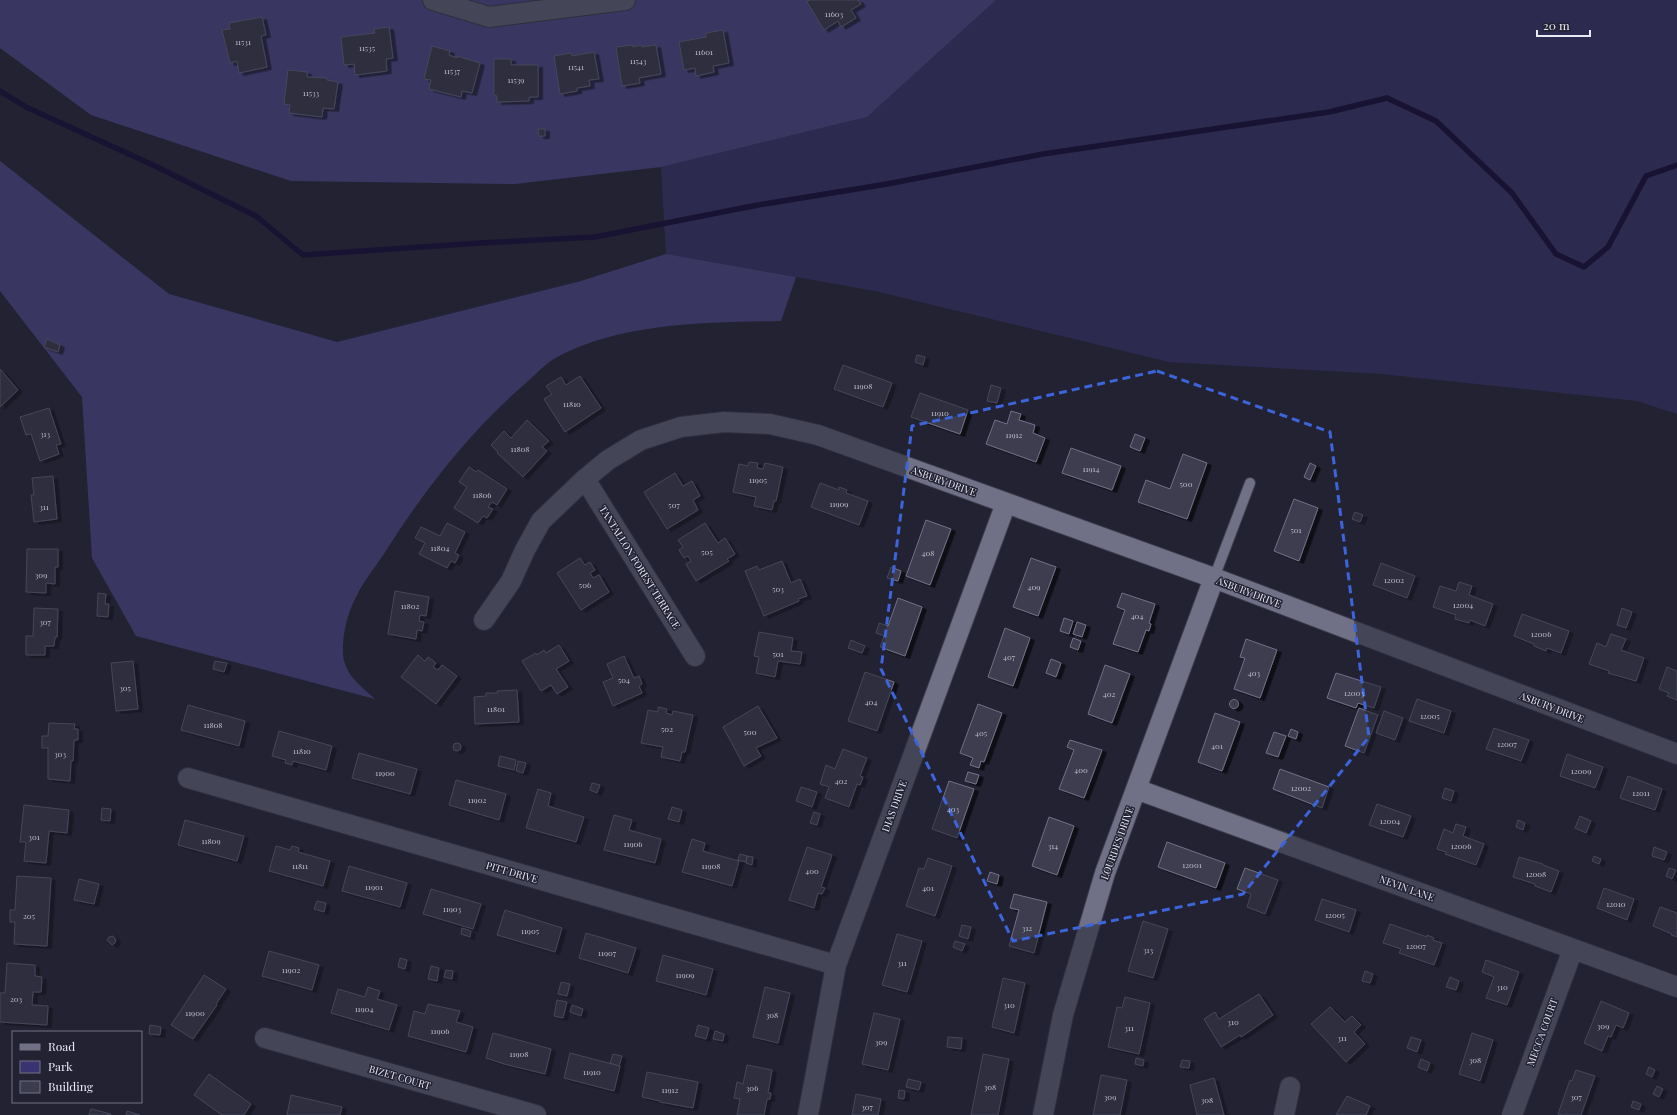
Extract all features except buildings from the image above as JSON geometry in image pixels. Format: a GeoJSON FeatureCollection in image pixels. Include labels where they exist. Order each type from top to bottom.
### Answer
{"type":"FeatureCollection","features":[{"type":"Feature","properties":{"kind":"street"},"geometry":{"type":"LineString","coordinates":[[433,0],[490,16],[625,0]]}},
{"type":"Feature","properties":{"kind":"street","name":"ASBURY DRIVE"},"geometry":{"type":"LineString","coordinates":[[484,620],[511,581],[525,550],[541,521],[585,479],[608,460],[641,440],[680,427],[724,422],[770,424],[818,435],[1214,578],[1677,754]]}},
{"type":"Feature","properties":{"kind":"street","name":"TANTALLON FOREST TERRACE"},"geometry":{"type":"LineString","coordinates":[[585,479],[695,656]]}},
{"type":"Feature","properties":{"kind":"street","name":"DIAS DRIVE"},"geometry":{"type":"LineString","coordinates":[[808,1115],[836,965],[1006,503]]}},
{"type":"Feature","properties":{"kind":"street","name":"LOURDES DRIVE"},"geometry":{"type":"LineString","coordinates":[[1043,1115],[1065,1008],[1105,873],[1214,578]]}},
{"type":"Feature","properties":{"kind":"street","name":"PITT DRIVE"},"geometry":{"type":"LineString","coordinates":[[188,778],[836,965]]}},
{"type":"Feature","properties":{"kind":"street","name":"NEVIN LANE"},"geometry":{"type":"LineString","coordinates":[[1136,789],[1677,987]]}},
{"type":"Feature","properties":{"kind":"street","name":"MECCA COURT"},"geometry":{"type":"LineString","coordinates":[[1512,1115],[1573,949]]}},
{"type":"Feature","properties":{"kind":"street","name":"BIZET COURT"},"geometry":{"type":"LineString","coordinates":[[265,1038],[536,1115]]}},
{"type":"Feature","properties":{"kind":"street"},"geometry":{"type":"LineString","coordinates":[[1284,1115],[1290,1087]]}},
{"type":"Feature","properties":{"kind":"lane"},"geometry":{"type":"LineString","coordinates":[[1214,578],[1250,483]]}},
{"type":"Feature","properties":{"kind":"highlighted area"},"geometry":{"type":"Polygon","coordinates":[[[1157,371],[1330,432],[1369,737],[1243,894],[1013,941],[881,669],[912,426],[1157,371]]]}},
{"type":"Feature","properties":{"kind":"green space"},"geometry":{"type":"Polygon","coordinates":[[[996,0],[1677,0],[1677,414],[1637,401],[1381,374],[1169,362],[875,291],[666,254],[661,167],[867,117],[996,0]]]}},
{"type":"Feature","properties":{"kind":"shaded area"},"geometry":{"type":"Polygon","coordinates":[[[0,0],[996,0],[867,117],[661,167],[515,184],[291,181],[91,115],[0,48],[0,0]]]}},
{"type":"Feature","properties":{"kind":"shaded area"},"geometry":{"type":"Polygon","coordinates":[[[0,161],[169,294],[337,342],[581,281],[666,254],[796,277],[781,321],[725,322],[667,326],[638,330],[583,345],[549,362],[487,420],[468,440],[417,504],[359,591],[353,604],[344,633],[344,662],[354,680],[375,699],[136,636],[92,558],[82,397],[0,291],[0,161]]]}},
{"type":"Feature","properties":{"kind":"waterway"},"geometry":{"type":"LineString","coordinates":[[0,91],[26,107],[155,166],[256,216],[303,255],[595,237],[758,205],[887,184],[1043,154],[1329,112],[1387,98],[1436,121],[1512,193],[1556,254],[1584,267],[1608,247],[1646,176],[1677,165]]}}]}
